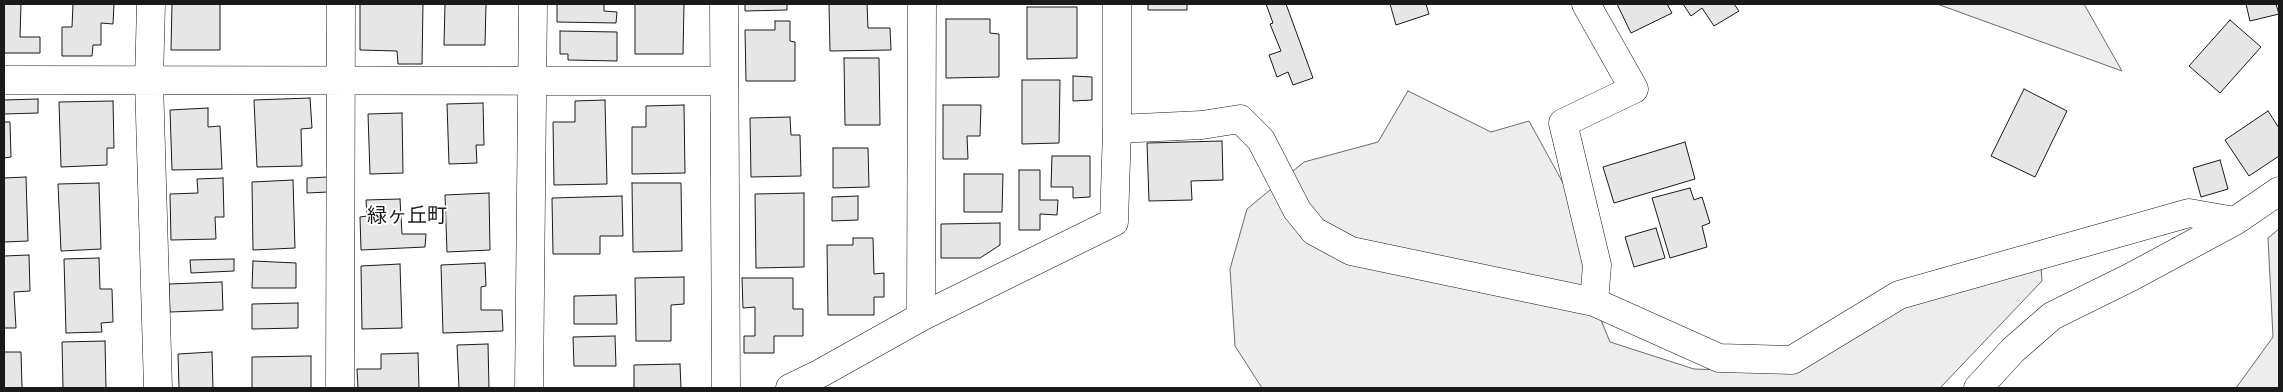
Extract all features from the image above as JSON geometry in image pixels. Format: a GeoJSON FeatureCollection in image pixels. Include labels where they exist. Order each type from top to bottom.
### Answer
{"type":"FeatureCollection","features":[{"type":"Feature","properties":{"kind":"street"},"geometry":{"type":"LineString","coordinates":[[151,4],[149,81],[158,388]]}},
{"type":"Feature","properties":{"kind":"street"},"geometry":{"type":"LineString","coordinates":[[340,388],[341,4]]}},
{"type":"Feature","properties":{"kind":"street"},"geometry":{"type":"LineString","coordinates":[[529,388],[533,4]]}},
{"type":"Feature","properties":{"kind":"street"},"geometry":{"type":"LineString","coordinates":[[724,4],[726,388]]}},
{"type":"Feature","properties":{"kind":"street"},"geometry":{"type":"LineString","coordinates":[[921,317],[922,4]]}},
{"type":"Feature","properties":{"kind":"street"},"geometry":{"type":"LineString","coordinates":[[790,388],[821,374],[921,317],[1114,222],[1117,129],[1117,4]]}},
{"type":"Feature","properties":{"kind":"street"},"geometry":{"type":"LineString","coordinates":[[1586,4],[1634,89],[1563,124],[1597,266],[1594,302]]}},
{"type":"Feature","properties":{"kind":"street"},"geometry":{"type":"LineString","coordinates":[[4,80],[724,81]]}},
{"type":"Feature","properties":{"kind":"street"},"geometry":{"type":"LineString","coordinates":[[1117,129],[1202,125],[1240,119],[1261,140],[1297,210],[1314,231],[1351,251],[1594,302],[1719,358],[1792,360],[1899,295],[2189,213],[2235,221]]}},
{"type":"Feature","properties":{"kind":"street"},"geometry":{"type":"LineString","coordinates":[[1978,388],[2013,350],[2052,316],[2131,277],[2235,221],[2279,191]]}},
{"type":"Feature","properties":{"kind":"shaded area"},"geometry":{"type":"Polygon","coordinates":[[[1937,4],[2084,4],[2122,71],[1937,4]]]}},
{"type":"Feature","properties":{"kind":"shaded area"},"geometry":{"type":"Polygon","coordinates":[[[1408,91],[1491,132],[1529,121],[1574,203],[1596,308],[1610,342],[1694,369],[1785,372],[1902,305],[2041,267],[2042,281],[1940,388],[1262,388],[1235,346],[1230,269],[1247,209],[1304,162],[1378,142],[1408,91]]]}},
{"type":"Feature","properties":{"kind":"shaded area"},"geometry":{"type":"Polygon","coordinates":[[[2279,229],[2279,388],[2236,388],[2273,337],[2268,238],[2279,229]]]}},
{"type":"Feature","properties":{"kind":"building"},"geometry":{"type":"Polygon","coordinates":[[[4,4],[21,4],[20,37],[40,37],[40,53],[4,53],[4,4]]]}},
{"type":"Feature","properties":{"kind":"building"},"geometry":{"type":"Polygon","coordinates":[[[73,4],[114,4],[113,24],[101,23],[101,45],[93,45],[92,56],[62,56],[62,27],[72,27],[73,4]]]}},
{"type":"Feature","properties":{"kind":"building"},"geometry":{"type":"Polygon","coordinates":[[[172,4],[220,4],[220,50],[171,50],[172,4]]]}},
{"type":"Feature","properties":{"kind":"building"},"geometry":{"type":"Polygon","coordinates":[[[360,4],[423,4],[422,64],[398,64],[397,51],[360,50],[360,4]]]}},
{"type":"Feature","properties":{"kind":"building"},"geometry":{"type":"Polygon","coordinates":[[[445,4],[486,4],[485,45],[444,45],[445,4]]]}},
{"type":"Feature","properties":{"kind":"building"},"geometry":{"type":"Polygon","coordinates":[[[557,4],[604,4],[604,11],[617,12],[616,23],[557,22],[557,4]]]}},
{"type":"Feature","properties":{"kind":"building"},"geometry":{"type":"Polygon","coordinates":[[[635,4],[684,4],[683,54],[635,54],[635,4]]]}},
{"type":"Feature","properties":{"kind":"building"},"geometry":{"type":"Polygon","coordinates":[[[745,4],[787,4],[787,10],[745,11],[745,4]]]}},
{"type":"Feature","properties":{"kind":"building"},"geometry":{"type":"Polygon","coordinates":[[[829,4],[867,4],[868,28],[890,28],[891,50],[830,51],[829,4]]]}},
{"type":"Feature","properties":{"kind":"building"},"geometry":{"type":"Polygon","coordinates":[[[1148,4],[1187,4],[1187,10],[1148,10],[1148,4]]]}},
{"type":"Feature","properties":{"kind":"building"},"geometry":{"type":"Polygon","coordinates":[[[1266,4],[1286,4],[1313,78],[1293,85],[1288,72],[1277,77],[1269,55],[1281,51],[1270,24],[1273,23],[1266,4]]]}},
{"type":"Feature","properties":{"kind":"building"},"geometry":{"type":"Polygon","coordinates":[[[1390,4],[1426,4],[1429,14],[1396,25],[1390,4]]]}},
{"type":"Feature","properties":{"kind":"building"},"geometry":{"type":"Polygon","coordinates":[[[1617,4],[1667,4],[1672,13],[1631,33],[1617,4]]]}},
{"type":"Feature","properties":{"kind":"building"},"geometry":{"type":"Polygon","coordinates":[[[1683,4],[1734,4],[1739,11],[1714,26],[1702,8],[1691,16],[1683,4]]]}},
{"type":"Feature","properties":{"kind":"building"},"geometry":{"type":"Polygon","coordinates":[[[2246,4],[2276,4],[2279,14],[2250,21],[2246,4]]]}},
{"type":"Feature","properties":{"kind":"building"},"geometry":{"type":"Polygon","coordinates":[[[1027,7],[1077,7],[1077,58],[1027,59],[1027,7]]]}},
{"type":"Feature","properties":{"kind":"building"},"geometry":{"type":"Polygon","coordinates":[[[946,19],[990,19],[990,33],[999,34],[999,77],[946,78],[946,19]]]}},
{"type":"Feature","properties":{"kind":"building"},"geometry":{"type":"Polygon","coordinates":[[[2230,20],[2261,47],[2220,93],[2189,66],[2230,20]]]}},
{"type":"Feature","properties":{"kind":"building"},"geometry":{"type":"Polygon","coordinates":[[[775,21],[790,21],[790,41],[795,42],[795,81],[746,81],[745,30],[775,30],[775,21]]]}},
{"type":"Feature","properties":{"kind":"building"},"geometry":{"type":"Polygon","coordinates":[[[560,31],[617,32],[617,61],[568,60],[568,54],[560,54],[560,31]]]}},
{"type":"Feature","properties":{"kind":"building"},"geometry":{"type":"Polygon","coordinates":[[[844,58],[879,58],[880,125],[845,125],[844,58]]]}},
{"type":"Feature","properties":{"kind":"building"},"geometry":{"type":"Polygon","coordinates":[[[1073,76],[1092,77],[1092,100],[1073,101],[1073,76]]]}},
{"type":"Feature","properties":{"kind":"building"},"geometry":{"type":"Polygon","coordinates":[[[1022,80],[1060,80],[1059,143],[1022,144],[1022,80]]]}},
{"type":"Feature","properties":{"kind":"building"},"geometry":{"type":"Polygon","coordinates":[[[2024,89],[2067,111],[2035,177],[1991,156],[2024,89]]]}},
{"type":"Feature","properties":{"kind":"building"},"geometry":{"type":"Polygon","coordinates":[[[310,98],[312,128],[301,129],[302,166],[257,167],[254,100],[310,98]]]}},
{"type":"Feature","properties":{"kind":"building"},"geometry":{"type":"Polygon","coordinates":[[[38,99],[38,113],[4,114],[4,100],[38,99]]]}},
{"type":"Feature","properties":{"kind":"building"},"geometry":{"type":"Polygon","coordinates":[[[605,100],[607,184],[554,185],[553,122],[575,122],[575,101],[605,100]]]}},
{"type":"Feature","properties":{"kind":"building"},"geometry":{"type":"Polygon","coordinates":[[[113,101],[114,148],[107,148],[107,165],[61,167],[59,102],[113,101]]]}},
{"type":"Feature","properties":{"kind":"building"},"geometry":{"type":"Polygon","coordinates":[[[483,103],[484,145],[476,145],[477,163],[449,164],[447,104],[483,103]]]}},
{"type":"Feature","properties":{"kind":"building"},"geometry":{"type":"Polygon","coordinates":[[[684,105],[685,173],[632,174],[632,127],[646,127],[646,106],[684,105]]]}},
{"type":"Feature","properties":{"kind":"building"},"geometry":{"type":"Polygon","coordinates":[[[943,105],[981,105],[980,136],[967,136],[968,159],[943,159],[943,105]]]}},
{"type":"Feature","properties":{"kind":"building"},"geometry":{"type":"Polygon","coordinates":[[[208,108],[208,127],[220,126],[222,169],[172,170],[170,110],[208,108]]]}},
{"type":"Feature","properties":{"kind":"building"},"geometry":{"type":"Polygon","coordinates":[[[2268,111],[2279,128],[2279,156],[2249,176],[2225,140],[2268,111]]]}},
{"type":"Feature","properties":{"kind":"building"},"geometry":{"type":"Polygon","coordinates":[[[402,113],[403,173],[370,174],[368,114],[402,113]]]}},
{"type":"Feature","properties":{"kind":"building"},"geometry":{"type":"Polygon","coordinates":[[[790,117],[791,135],[800,135],[801,176],[751,177],[750,118],[790,117]]]}},
{"type":"Feature","properties":{"kind":"building"},"geometry":{"type":"Polygon","coordinates":[[[4,122],[10,122],[11,157],[4,158],[4,122]]]}},
{"type":"Feature","properties":{"kind":"building"},"geometry":{"type":"Polygon","coordinates":[[[1222,141],[1223,180],[1191,181],[1192,200],[1149,201],[1147,143],[1222,141]]]}},
{"type":"Feature","properties":{"kind":"building"},"geometry":{"type":"Polygon","coordinates":[[[1685,142],[1695,179],[1614,203],[1603,167],[1685,142]]]}},
{"type":"Feature","properties":{"kind":"building"},"geometry":{"type":"Polygon","coordinates":[[[833,148],[868,148],[869,187],[833,188],[833,148]]]}},
{"type":"Feature","properties":{"kind":"building"},"geometry":{"type":"Polygon","coordinates":[[[1052,156],[1090,156],[1090,197],[1073,198],[1073,187],[1051,187],[1052,156]]]}},
{"type":"Feature","properties":{"kind":"building"},"geometry":{"type":"Polygon","coordinates":[[[2220,160],[2228,189],[2201,197],[2193,168],[2220,160]]]}},
{"type":"Feature","properties":{"kind":"building"},"geometry":{"type":"Polygon","coordinates":[[[1019,170],[1040,170],[1040,200],[1058,200],[1057,215],[1040,214],[1040,230],[1019,230],[1019,170]]]}},
{"type":"Feature","properties":{"kind":"building"},"geometry":{"type":"Polygon","coordinates":[[[964,174],[1003,174],[1002,212],[964,212],[964,174]]]}},
{"type":"Feature","properties":{"kind":"building"},"geometry":{"type":"Polygon","coordinates":[[[26,177],[28,241],[4,242],[4,178],[26,177]]]}},
{"type":"Feature","properties":{"kind":"building"},"geometry":{"type":"Polygon","coordinates":[[[328,177],[328,192],[307,193],[307,178],[328,177]]]}},
{"type":"Feature","properties":{"kind":"building"},"geometry":{"type":"Polygon","coordinates":[[[223,178],[224,217],[215,217],[216,239],[171,240],[170,194],[198,193],[197,179],[223,178]]]}},
{"type":"Feature","properties":{"kind":"building"},"geometry":{"type":"Polygon","coordinates":[[[293,180],[295,248],[253,250],[252,182],[293,180]]]}},
{"type":"Feature","properties":{"kind":"building"},"geometry":{"type":"Polygon","coordinates":[[[99,183],[101,249],[61,251],[58,184],[99,183]]]}},
{"type":"Feature","properties":{"kind":"building"},"geometry":{"type":"Polygon","coordinates":[[[632,183],[681,183],[682,251],[633,252],[632,183]]]}},
{"type":"Feature","properties":{"kind":"building"},"geometry":{"type":"Polygon","coordinates":[[[1690,188],[1694,200],[1702,197],[1710,223],[1702,226],[1707,247],[1670,258],[1652,198],[1690,188]]]}},
{"type":"Feature","properties":{"kind":"building"},"geometry":{"type":"Polygon","coordinates":[[[489,193],[490,250],[447,252],[445,195],[489,193]]]}},
{"type":"Feature","properties":{"kind":"building"},"geometry":{"type":"Polygon","coordinates":[[[804,193],[804,267],[756,268],[755,194],[804,193]]]}},
{"type":"Feature","properties":{"kind":"building"},"geometry":{"type":"Polygon","coordinates":[[[622,196],[623,236],[600,236],[600,254],[553,254],[552,198],[622,196]]]}},
{"type":"Feature","properties":{"kind":"building"},"geometry":{"type":"Polygon","coordinates":[[[858,196],[858,220],[832,221],[832,197],[858,196]]]}},
{"type":"Feature","properties":{"kind":"building"},"geometry":{"type":"Polygon","coordinates":[[[400,199],[402,234],[426,234],[425,247],[361,250],[360,217],[367,216],[366,200],[400,199]]]}},
{"type":"Feature","properties":{"kind":"building"},"geometry":{"type":"Polygon","coordinates":[[[1000,223],[1000,245],[980,258],[941,258],[941,224],[1000,223]]]}},
{"type":"Feature","properties":{"kind":"building"},"geometry":{"type":"Polygon","coordinates":[[[1656,228],[1665,258],[1634,267],[1625,237],[1656,228]]]}},
{"type":"Feature","properties":{"kind":"building"},"geometry":{"type":"Polygon","coordinates":[[[853,238],[873,238],[874,274],[884,273],[884,297],[874,297],[874,315],[828,315],[827,245],[853,245],[853,238]]]}},
{"type":"Feature","properties":{"kind":"building"},"geometry":{"type":"Polygon","coordinates":[[[29,255],[30,291],[14,292],[16,328],[4,328],[4,256],[29,255]]]}},
{"type":"Feature","properties":{"kind":"building"},"geometry":{"type":"Polygon","coordinates":[[[99,258],[100,289],[112,289],[113,322],[101,323],[102,332],[66,333],[64,259],[99,258]]]}},
{"type":"Feature","properties":{"kind":"building"},"geometry":{"type":"Polygon","coordinates":[[[234,259],[234,271],[191,273],[190,260],[234,259]]]}},
{"type":"Feature","properties":{"kind":"building"},"geometry":{"type":"Polygon","coordinates":[[[253,261],[296,263],[296,288],[252,288],[253,261]]]}},
{"type":"Feature","properties":{"kind":"building"},"geometry":{"type":"Polygon","coordinates":[[[485,263],[486,286],[481,287],[481,310],[502,310],[503,331],[443,333],[441,265],[485,263]]]}},
{"type":"Feature","properties":{"kind":"building"},"geometry":{"type":"Polygon","coordinates":[[[400,264],[402,328],[362,329],[361,266],[400,264]]]}},
{"type":"Feature","properties":{"kind":"building"},"geometry":{"type":"Polygon","coordinates":[[[684,277],[684,304],[671,305],[671,341],[636,341],[635,278],[684,277]]]}},
{"type":"Feature","properties":{"kind":"building"},"geometry":{"type":"Polygon","coordinates":[[[742,278],[793,278],[793,309],[803,309],[803,336],[774,336],[774,353],[744,353],[744,336],[755,336],[755,307],[743,308],[742,278]]]}},
{"type":"Feature","properties":{"kind":"building"},"geometry":{"type":"Polygon","coordinates":[[[222,282],[223,310],[170,312],[169,284],[222,282]]]}},
{"type":"Feature","properties":{"kind":"building"},"geometry":{"type":"Polygon","coordinates":[[[616,295],[617,324],[574,324],[574,296],[616,295]]]}},
{"type":"Feature","properties":{"kind":"building"},"geometry":{"type":"Polygon","coordinates":[[[298,303],[298,328],[252,329],[252,304],[298,303]]]}},
{"type":"Feature","properties":{"kind":"building"},"geometry":{"type":"Polygon","coordinates":[[[615,336],[616,366],[574,366],[573,337],[615,336]]]}},
{"type":"Feature","properties":{"kind":"building"},"geometry":{"type":"Polygon","coordinates":[[[105,341],[106,388],[63,388],[62,342],[105,341]]]}},
{"type":"Feature","properties":{"kind":"building"},"geometry":{"type":"Polygon","coordinates":[[[488,344],[489,388],[459,388],[457,345],[488,344]]]}},
{"type":"Feature","properties":{"kind":"building"},"geometry":{"type":"Polygon","coordinates":[[[4,352],[21,352],[22,388],[4,388],[4,352]]]}},
{"type":"Feature","properties":{"kind":"building"},"geometry":{"type":"Polygon","coordinates":[[[212,352],[213,388],[179,388],[178,354],[212,352]]]}},
{"type":"Feature","properties":{"kind":"building"},"geometry":{"type":"Polygon","coordinates":[[[418,353],[419,388],[358,388],[357,369],[381,369],[381,354],[418,353]]]}},
{"type":"Feature","properties":{"kind":"building"},"geometry":{"type":"Polygon","coordinates":[[[311,356],[311,388],[252,388],[252,357],[311,356]]]}},
{"type":"Feature","properties":{"kind":"building"},"geometry":{"type":"Polygon","coordinates":[[[680,364],[681,388],[634,388],[634,365],[680,364]]]}},
{"type":"Feature","properties":{"kind":"district","name":"緑ヶ丘町"},"geometry":{"type":"Point","coordinates":[407,217]}}]}
